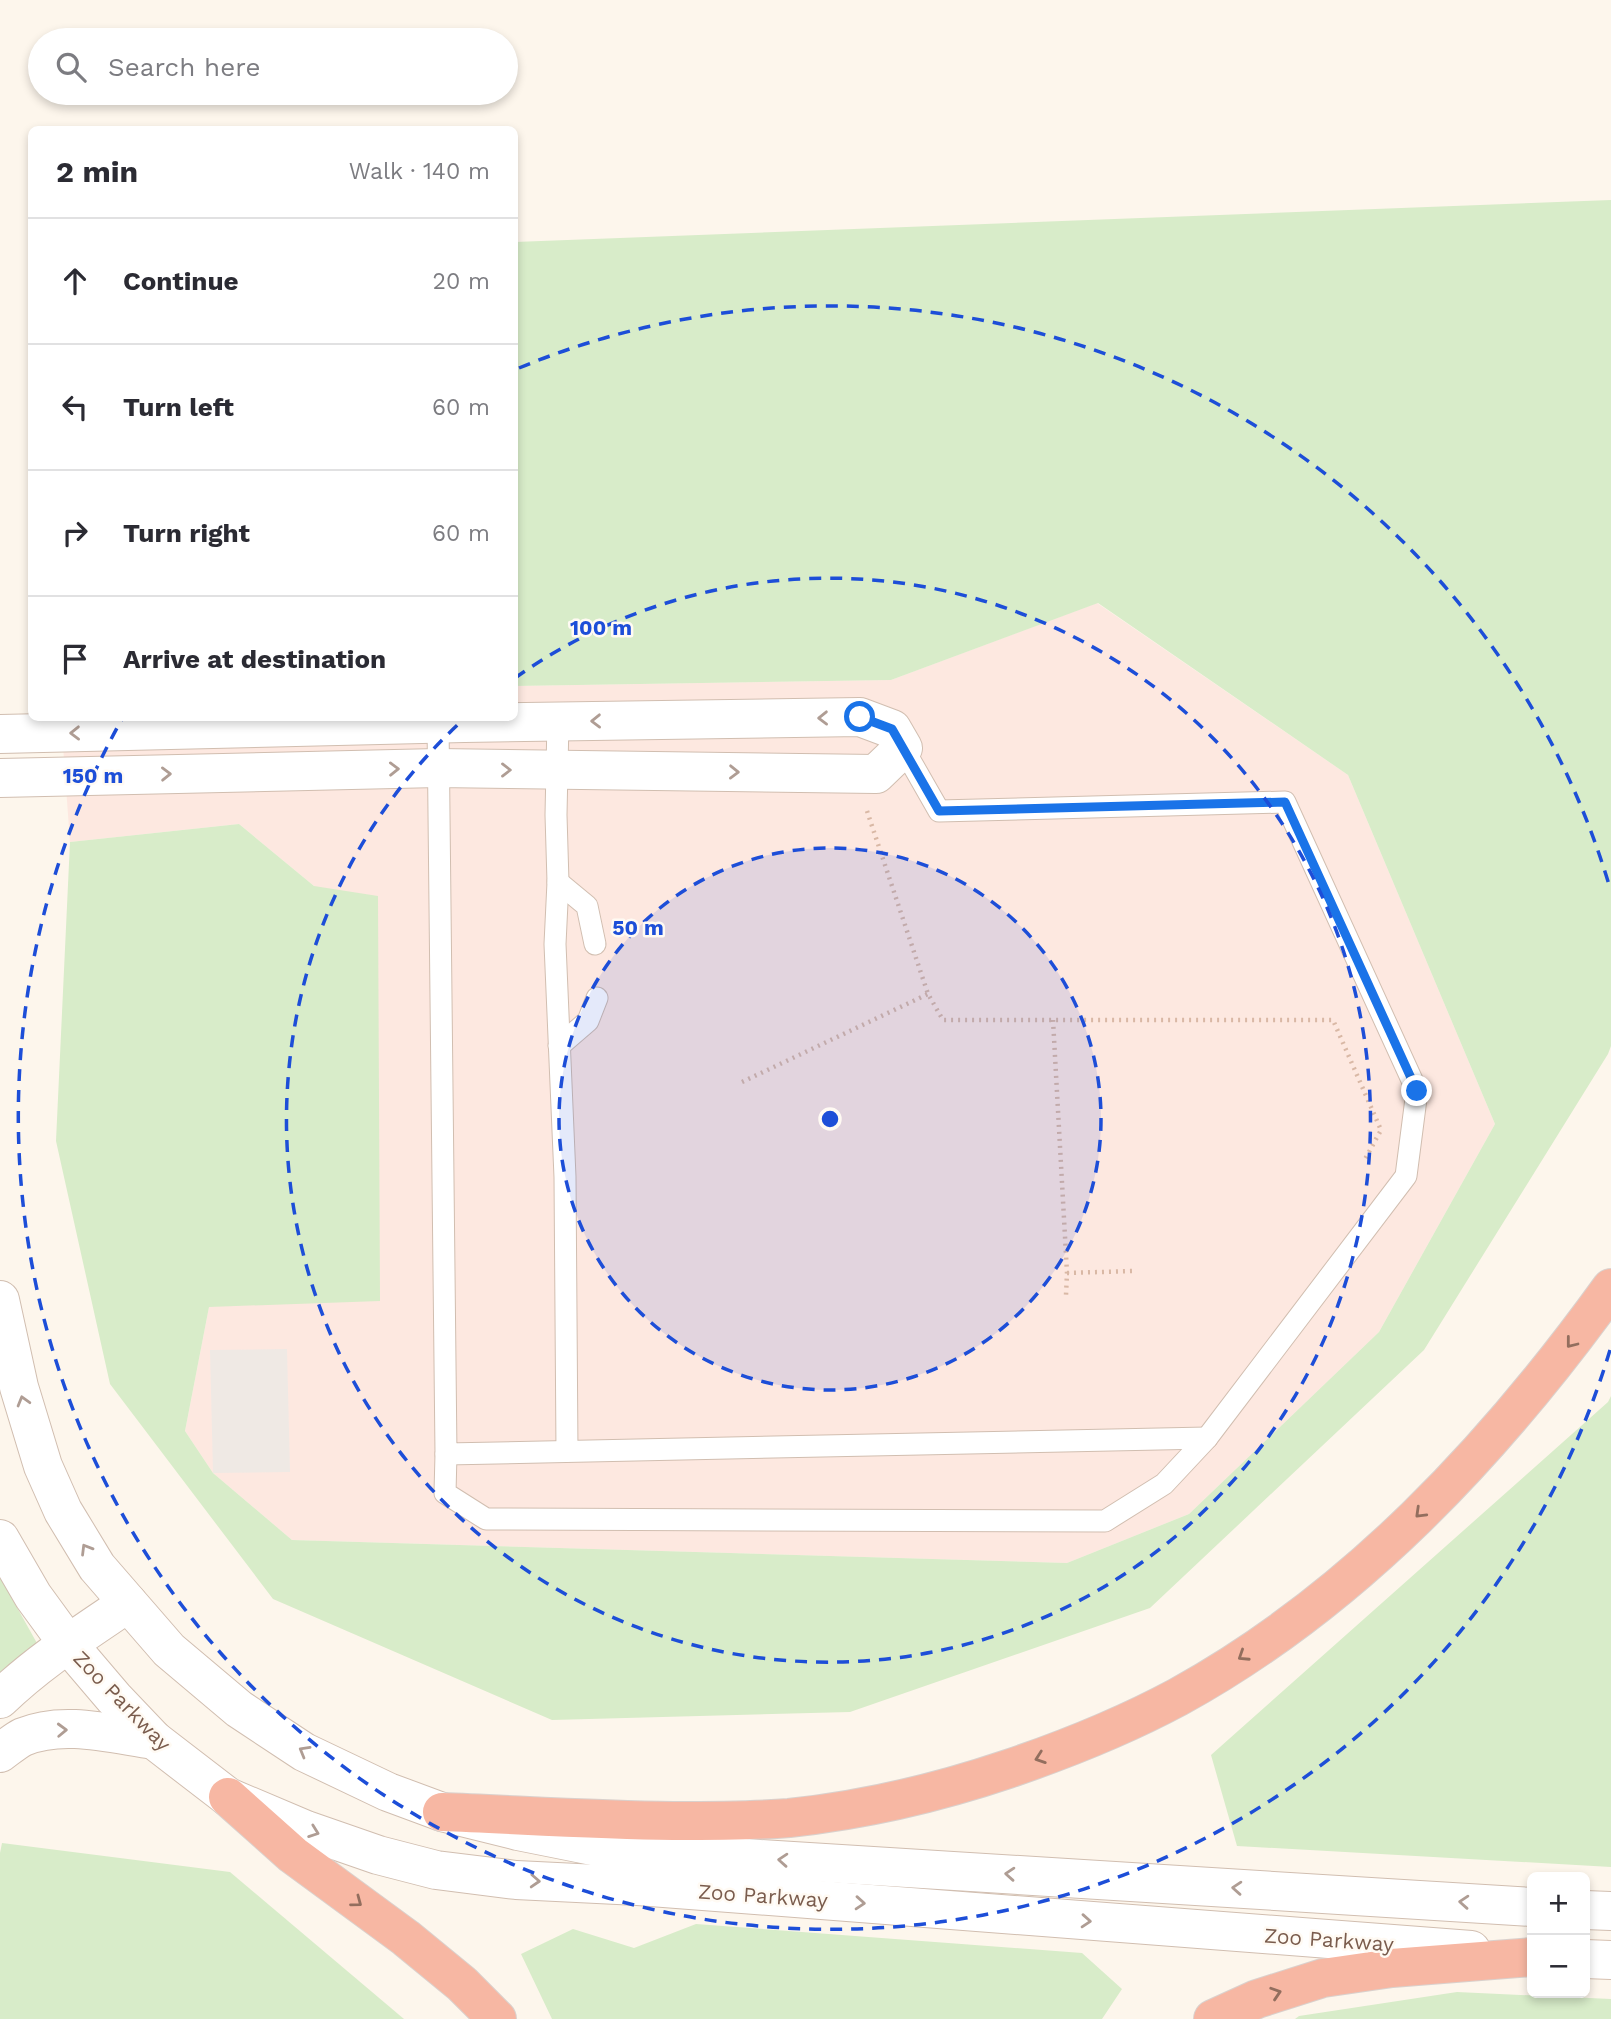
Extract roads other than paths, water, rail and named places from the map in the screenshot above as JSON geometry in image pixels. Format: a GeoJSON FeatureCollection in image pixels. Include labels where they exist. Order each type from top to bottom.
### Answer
{"type":"FeatureCollection","features":[{"type":"Feature","properties":{"kind":"highway"},"geometry":{"type":"LineString","coordinates":[[442,1812],[632,1820],[788,1818],[897,1801],[968,1783],[1106,1733],[1178,1697],[1247,1654],[1307,1612],[1374,1557],[1423,1511],[1522,1404],[1611,1288]]}},
{"type":"Feature","properties":{"kind":"highway"},"geometry":{"type":"LineString","coordinates":[[228,1797],[293,1855],[406,1938],[462,1984],[497,2019]]}},
{"type":"Feature","properties":{"kind":"highway"},"geometry":{"type":"LineString","coordinates":[[1213,2019],[1257,1999],[1323,1978],[1392,1968],[1527,1956]]}},
{"type":"Feature","properties":{"kind":"street"},"geometry":{"type":"LineString","coordinates":[[0,734],[438,723],[860,717],[892,729],[903,748],[876,774],[438,768],[0,778]]}},
{"type":"Feature","properties":{"kind":"street","name":"Zoo Parkway"},"geometry":{"type":"LineString","coordinates":[[0,1306],[19,1387],[43,1466],[63,1511],[97,1567],[169,1650],[239,1709],[304,1752],[387,1792],[442,1812],[598,1847],[1527,1907]]}},
{"type":"Feature","properties":{"kind":"street","name":"Zoo Parkway"},"geometry":{"type":"LineString","coordinates":[[0,1539],[33,1596],[68,1644],[154,1740],[228,1797],[306,1830],[378,1855],[436,1870],[516,1880],[638,1886],[1527,1956]]}},
{"type":"Feature","properties":{"kind":"street"},"geometry":{"type":"LineString","coordinates":[[0,1699],[68,1644],[128,1603]]}},
{"type":"Feature","properties":{"kind":"street"},"geometry":{"type":"LineString","coordinates":[[0,1753],[21,1738],[45,1730],[72,1729],[154,1740]]}},
{"type":"Feature","properties":{"kind":"street"},"geometry":{"type":"LineString","coordinates":[[1590,1910],[1611,1912]]}},
{"type":"Feature","properties":{"kind":"street"},"geometry":{"type":"LineString","coordinates":[[1590,1959],[1611,1960]]}},
{"type":"Feature","properties":{"kind":"lane"},"geometry":{"type":"LineString","coordinates":[[558,721],[558,882],[555,944],[565,1177],[567,1451]]}},
{"type":"Feature","properties":{"kind":"lane"},"geometry":{"type":"LineString","coordinates":[[438,723],[445,1493],[486,1519],[1105,1521],[1164,1484],[1207,1438],[1406,1176],[1417,1091],[1285,802],[939,811],[903,748]]}},
{"type":"Feature","properties":{"kind":"lane"},"geometry":{"type":"LineString","coordinates":[[558,882],[587,906],[595,944]]}},
{"type":"Feature","properties":{"kind":"lane"},"geometry":{"type":"LineString","coordinates":[[559,1046],[588,1021],[597,998]]}},
{"type":"Feature","properties":{"kind":"lane"},"geometry":{"type":"LineString","coordinates":[[446,1454],[1207,1438]]}}]}
